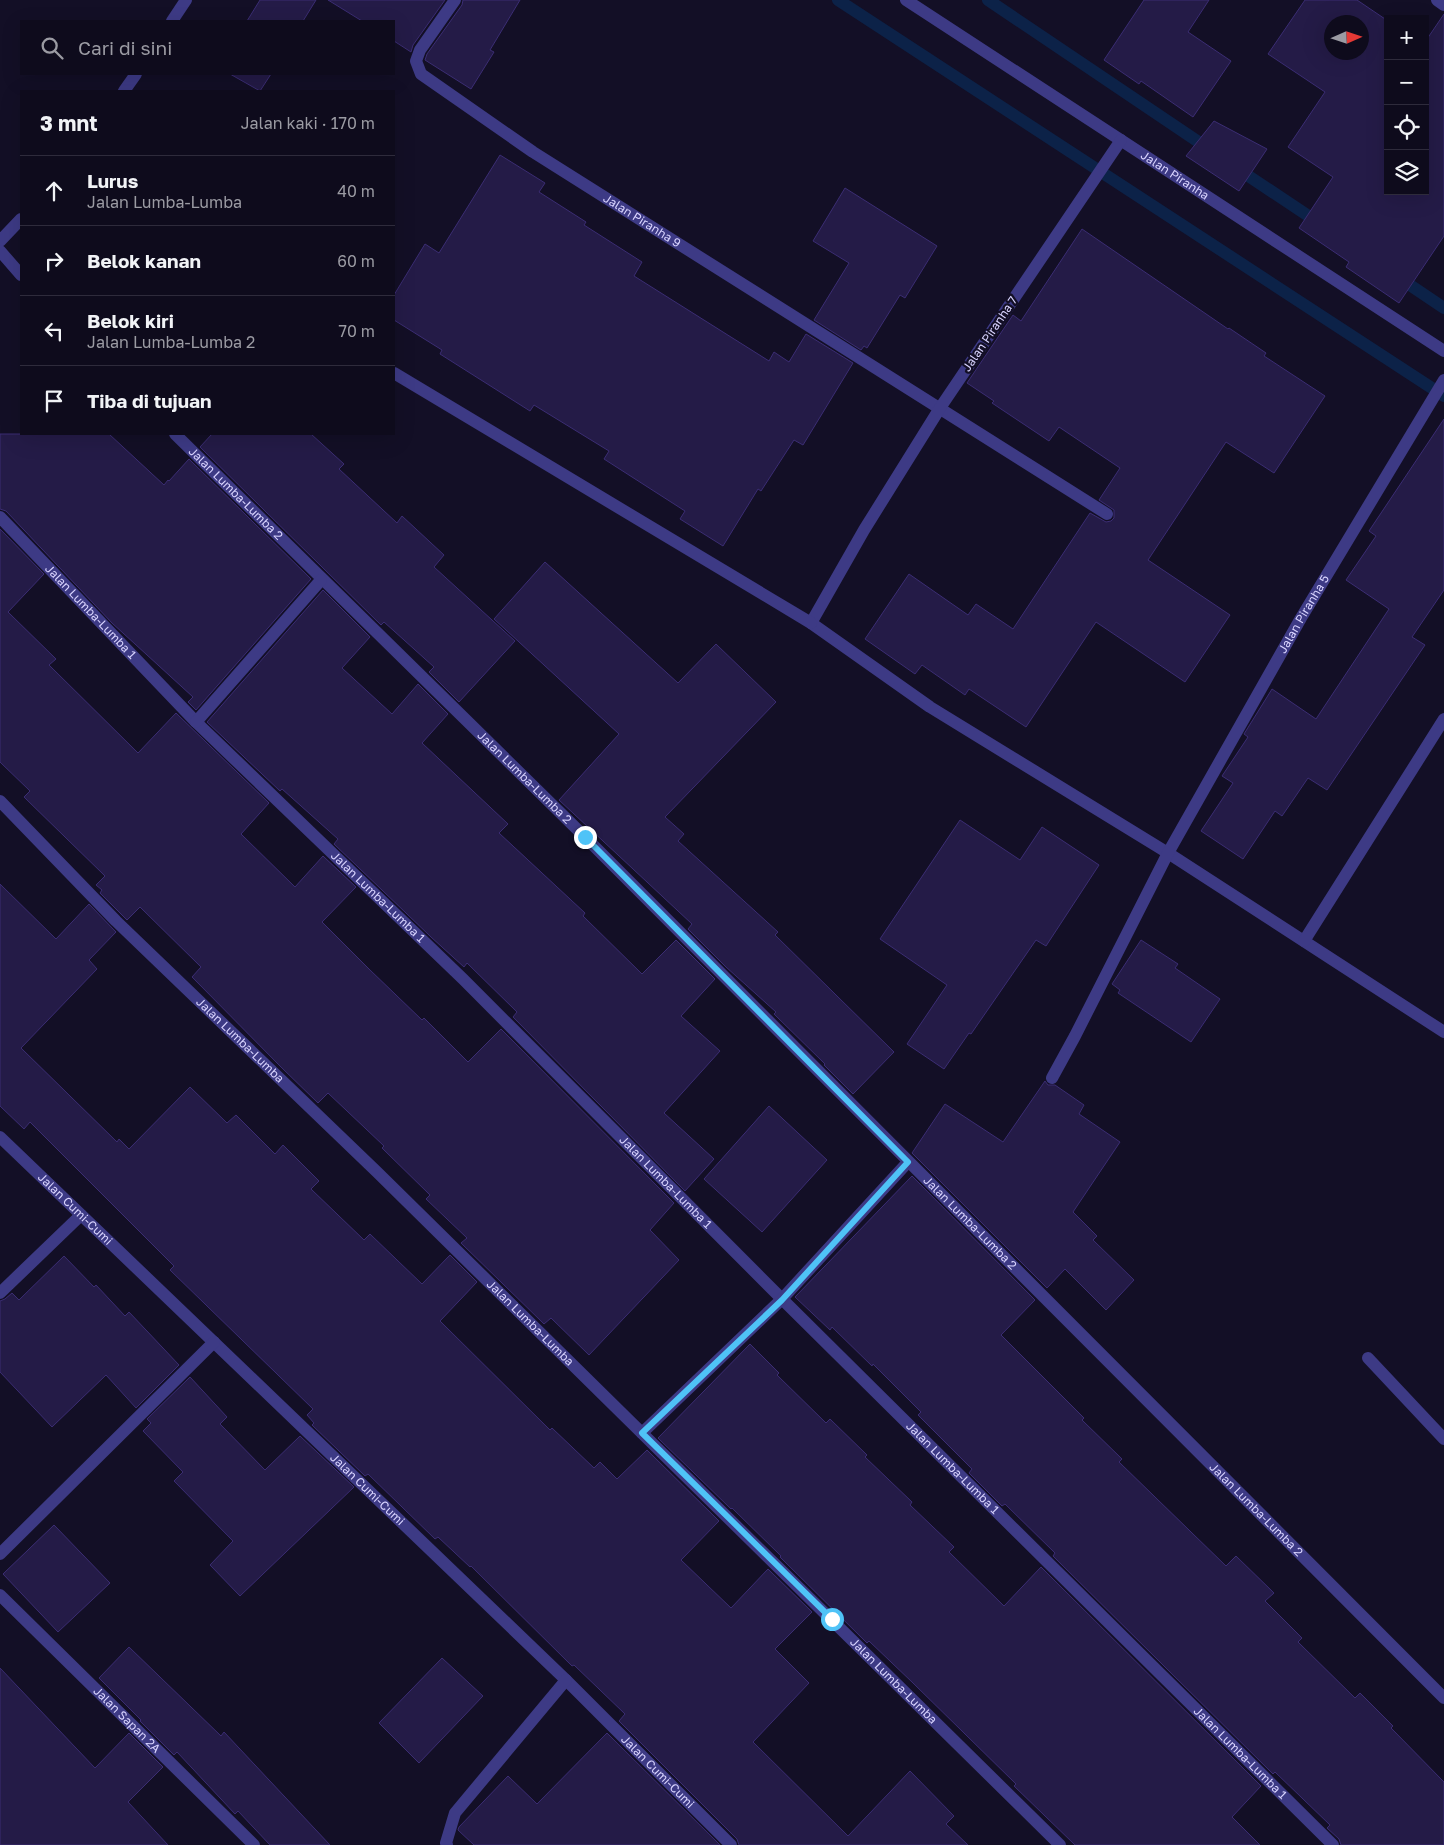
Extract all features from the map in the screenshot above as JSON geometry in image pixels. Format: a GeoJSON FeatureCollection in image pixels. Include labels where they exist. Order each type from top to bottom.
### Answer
{"type":"FeatureCollection","features":[{"type":"Feature","properties":{"kind":"street"},"geometry":{"type":"LineString","coordinates":[[173,20],[186,0]]}},
{"type":"Feature","properties":{"kind":"street","name":"Jalan Piranha 9"},"geometry":{"type":"LineString","coordinates":[[455,0],[420,50],[416,61],[421,74],[533,152],[1107,514]]}},
{"type":"Feature","properties":{"kind":"street","name":"Jalan Piranha"},"geometry":{"type":"LineString","coordinates":[[906,0],[1444,351]]}},
{"type":"Feature","properties":{"kind":"street"},"geometry":{"type":"LineString","coordinates":[[1436,0],[1444,5]]}},
{"type":"Feature","properties":{"kind":"street"},"geometry":{"type":"LineString","coordinates":[[125,90],[135,75]]}},
{"type":"Feature","properties":{"kind":"street","name":"Jalan Piranha 7"},"geometry":{"type":"LineString","coordinates":[[811,623],[864,530],[940,408],[1121,140]]}},
{"type":"Feature","properties":{"kind":"street"},"geometry":{"type":"LineString","coordinates":[[0,241],[20,220]]}},
{"type":"Feature","properties":{"kind":"street"},"geometry":{"type":"LineString","coordinates":[[0,251],[20,274]]}},
{"type":"Feature","properties":{"kind":"street"},"geometry":{"type":"LineString","coordinates":[[395,374],[811,623],[930,707],[1168,853],[1444,1032]]}},
{"type":"Feature","properties":{"kind":"street","name":"Jalan Piranha 5"},"geometry":{"type":"LineString","coordinates":[[1052,1078],[1080,1027],[1168,853],[1301,618],[1444,380]]}},
{"type":"Feature","properties":{"kind":"street","name":"Jalan Lumba-Lumba 2"},"geometry":{"type":"LineString","coordinates":[[176,435],[321,580],[585,837],[1444,1698]]}},
{"type":"Feature","properties":{"kind":"street","name":"Jalan Lumba-Lumba 1"},"geometry":{"type":"LineString","coordinates":[[0,517],[196,722],[470,986],[782,1300],[1334,1845]]}},
{"type":"Feature","properties":{"kind":"street"},"geometry":{"type":"LineString","coordinates":[[196,722],[321,580]]}},
{"type":"Feature","properties":{"kind":"street"},"geometry":{"type":"LineString","coordinates":[[1304,942],[1444,719]]}},
{"type":"Feature","properties":{"kind":"street","name":"Jalan Lumba-Lumba"},"geometry":{"type":"LineString","coordinates":[[0,800],[116,921],[377,1172],[1060,1845]]}},
{"type":"Feature","properties":{"kind":"street","name":"Jalan Cumi-Cumi"},"geometry":{"type":"LineString","coordinates":[[0,1137],[566,1680],[731,1845]]}},
{"type":"Feature","properties":{"kind":"street"},"geometry":{"type":"LineString","coordinates":[[642,1433],[782,1300],[908,1162]]}},
{"type":"Feature","properties":{"kind":"street"},"geometry":{"type":"LineString","coordinates":[[0,1293],[81,1215]]}},
{"type":"Feature","properties":{"kind":"street"},"geometry":{"type":"LineString","coordinates":[[0,1554],[214,1342]]}},
{"type":"Feature","properties":{"kind":"street"},"geometry":{"type":"LineString","coordinates":[[1368,1358],[1444,1440]]}},
{"type":"Feature","properties":{"kind":"street","name":"Jalan Sapan 2A"},"geometry":{"type":"LineString","coordinates":[[0,1595],[254,1845]]}},
{"type":"Feature","properties":{"kind":"street"},"geometry":{"type":"LineString","coordinates":[[447,1845],[455,1812],[566,1680]]}},
{"type":"Feature","properties":{"kind":"building"},"geometry":{"type":"Polygon","coordinates":[[[260,0],[316,0],[304,20],[248,20],[260,0]]]}},
{"type":"Feature","properties":{"kind":"building"},"geometry":{"type":"Polygon","coordinates":[[[328,0],[445,0],[413,45],[411,52],[395,42],[395,20],[360,20],[328,0]]]}},
{"type":"Feature","properties":{"kind":"building"},"geometry":{"type":"Polygon","coordinates":[[[463,0],[520,0],[490,50],[494,52],[471,89],[425,60],[427,54],[462,5],[463,0]]]}},
{"type":"Feature","properties":{"kind":"building"},"geometry":{"type":"Polygon","coordinates":[[[1144,0],[1209,0],[1188,32],[1231,61],[1193,117],[1141,81],[1139,84],[1104,60],[1144,0]]]}},
{"type":"Feature","properties":{"kind":"building"},"geometry":{"type":"Polygon","coordinates":[[[1305,0],[1357,0],[1384,18],[1384,195],[1429,195],[1429,36],[1444,14],[1444,236],[1399,303],[1346,267],[1349,262],[1299,228],[1333,177],[1288,147],[1325,92],[1268,54],[1305,0]]]}},
{"type":"Feature","properties":{"kind":"building"},"geometry":{"type":"Polygon","coordinates":[[[232,75],[270,75],[261,90],[232,75]]]}},
{"type":"Feature","properties":{"kind":"building"},"geometry":{"type":"Polygon","coordinates":[[[1214,121],[1267,149],[1239,191],[1186,156],[1214,121]]]}},
{"type":"Feature","properties":{"kind":"building"},"geometry":{"type":"Polygon","coordinates":[[[500,155],[545,183],[539,192],[586,222],[584,225],[642,262],[634,276],[769,361],[774,352],[789,362],[806,334],[853,363],[803,445],[794,440],[761,491],[758,489],[723,546],[680,519],[685,511],[604,459],[609,451],[534,405],[530,411],[440,354],[442,350],[395,321],[395,293],[425,244],[439,253],[500,155]]]}},
{"type":"Feature","properties":{"kind":"building"},"geometry":{"type":"Polygon","coordinates":[[[845,188],[937,246],[905,298],[900,295],[867,348],[864,346],[861,350],[814,320],[849,263],[813,241],[845,188]]]}},
{"type":"Feature","properties":{"kind":"building"},"geometry":{"type":"Polygon","coordinates":[[[1082,229],[1266,353],[1264,356],[1325,396],[1274,473],[1226,442],[1148,560],[1230,615],[1185,682],[1096,622],[1026,727],[969,689],[965,695],[922,665],[915,674],[865,639],[909,574],[968,615],[976,604],[1013,629],[1090,513],[1106,522],[1114,518],[1114,510],[1099,500],[1120,468],[1059,427],[1049,441],[992,403],[994,401],[967,383],[1013,315],[1021,321],[1082,229]]]}},
{"type":"Feature","properties":{"kind":"building"},"geometry":{"type":"Polygon","coordinates":[[[1444,419],[1444,590],[1412,637],[1425,645],[1327,790],[1308,778],[1282,816],[1275,811],[1243,859],[1201,831],[1233,783],[1222,776],[1248,737],[1244,734],[1272,689],[1316,719],[1389,609],[1346,580],[1376,536],[1369,531],[1444,419]]]}},
{"type":"Feature","properties":{"kind":"building"},"geometry":{"type":"Polygon","coordinates":[[[0,434],[110,435],[164,485],[189,459],[311,579],[196,710],[188,702],[193,697],[112,623],[6,511],[0,509],[0,434]]]}},
{"type":"Feature","properties":{"kind":"building"},"geometry":{"type":"Polygon","coordinates":[[[211,435],[312,435],[344,464],[339,469],[397,523],[402,516],[444,555],[434,567],[515,641],[459,702],[429,672],[434,667],[384,622],[381,625],[200,447],[211,435]]]}},
{"type":"Feature","properties":{"kind":"building"},"geometry":{"type":"Polygon","coordinates":[[[0,529],[44,574],[8,612],[56,659],[49,665],[138,753],[176,713],[269,803],[241,834],[295,887],[323,856],[356,887],[322,922],[369,969],[422,1020],[424,1018],[468,1062],[501,1029],[674,1203],[650,1230],[679,1260],[589,1355],[551,1318],[544,1324],[461,1243],[467,1238],[426,1199],[430,1195],[382,1148],[384,1146],[328,1093],[318,1103],[281,1067],[192,977],[201,967],[140,907],[127,920],[100,893],[102,890],[96,885],[105,876],[24,797],[30,791],[0,762],[0,529]]]}},
{"type":"Feature","properties":{"kind":"building"},"geometry":{"type":"Polygon","coordinates":[[[545,562],[678,683],[716,644],[776,702],[665,817],[684,834],[678,841],[778,932],[775,935],[894,1052],[853,1094],[774,1014],[776,1012],[726,967],[688,929],[692,924],[559,800],[619,734],[494,619],[545,562]]]}},
{"type":"Feature","properties":{"kind":"building"},"geometry":{"type":"Polygon","coordinates":[[[323,590],[370,637],[342,668],[392,714],[418,684],[448,714],[422,743],[508,824],[499,833],[585,913],[583,916],[642,974],[676,940],[715,979],[681,1016],[720,1051],[664,1113],[714,1159],[685,1191],[513,1017],[517,1012],[467,963],[464,967],[431,937],[334,844],[338,839],[282,789],[280,791],[207,722],[323,590]]]}},
{"type":"Feature","properties":{"kind":"building"},"geometry":{"type":"Polygon","coordinates":[[[960,820],[1020,860],[1042,827],[1099,865],[1046,946],[1036,940],[971,1034],[969,1033],[944,1069],[907,1044],[947,985],[880,939],[960,820]]]}},
{"type":"Feature","properties":{"kind":"building"},"geometry":{"type":"Polygon","coordinates":[[[0,884],[56,939],[89,904],[116,932],[89,960],[97,969],[21,1048],[117,1142],[119,1139],[129,1149],[190,1087],[227,1123],[236,1115],[275,1154],[283,1145],[319,1181],[311,1189],[364,1240],[370,1234],[422,1284],[450,1255],[477,1282],[440,1321],[550,1430],[552,1428],[594,1468],[600,1462],[617,1479],[647,1450],[719,1521],[681,1560],[731,1608],[768,1569],[812,1612],[775,1649],[809,1683],[753,1742],[848,1836],[910,1771],[954,1816],[946,1824],[968,1845],[739,1845],[737,1839],[619,1721],[625,1714],[574,1665],[572,1666],[471,1566],[438,1537],[435,1539],[368,1474],[365,1476],[312,1425],[314,1423],[307,1415],[313,1409],[170,1270],[174,1266],[30,1122],[24,1129],[0,1106],[0,884]]]}},
{"type":"Feature","properties":{"kind":"building"},"geometry":{"type":"Polygon","coordinates":[[[1141,940],[1178,964],[1175,968],[1220,999],[1191,1042],[1118,993],[1120,990],[1112,984],[1141,940]]]}},
{"type":"Feature","properties":{"kind":"building"},"geometry":{"type":"Polygon","coordinates":[[[1045,1081],[1048,1085],[1055,1085],[1084,1105],[1079,1114],[1120,1142],[1073,1212],[1097,1236],[1093,1240],[1134,1280],[1106,1310],[1065,1269],[1047,1288],[912,1153],[945,1104],[1003,1142],[1045,1081]]]}},
{"type":"Feature","properties":{"kind":"building"},"geometry":{"type":"Polygon","coordinates":[[[769,1106],[827,1160],[762,1232],[704,1179],[769,1106]]]}},
{"type":"Feature","properties":{"kind":"building"},"geometry":{"type":"Polygon","coordinates":[[[912,1176],[1035,1300],[1001,1335],[1084,1418],[1082,1420],[1122,1459],[1119,1462],[1226,1566],[1236,1556],[1274,1593],[1265,1601],[1302,1638],[1298,1642],[1355,1698],[1360,1693],[1444,1782],[1444,1845],[1341,1845],[1339,1839],[1327,1828],[1330,1825],[1275,1772],[1273,1774],[1053,1556],[1055,1553],[1005,1504],[1002,1506],[969,1473],[972,1469],[918,1415],[921,1412],[873,1364],[872,1366],[832,1327],[830,1330],[795,1297],[912,1176]]]}},
{"type":"Feature","properties":{"kind":"building"},"geometry":{"type":"Polygon","coordinates":[[[64,1256],[94,1287],[96,1285],[125,1316],[129,1312],[179,1365],[136,1408],[106,1375],[52,1427],[0,1372],[0,1301],[12,1293],[19,1300],[64,1256]]]}},
{"type":"Feature","properties":{"kind":"building"},"geometry":{"type":"Polygon","coordinates":[[[750,1344],[779,1373],[777,1375],[826,1423],[830,1419],[867,1455],[865,1457],[912,1502],[910,1505],[954,1547],[949,1552],[1004,1606],[1041,1567],[1261,1786],[1232,1817],[1260,1845],[1075,1845],[913,1683],[869,1641],[867,1643],[781,1556],[658,1438],[750,1344]]]}},
{"type":"Feature","properties":{"kind":"building"},"geometry":{"type":"Polygon","coordinates":[[[190,1377],[227,1417],[220,1424],[265,1470],[300,1436],[354,1487],[240,1596],[210,1565],[233,1541],[174,1481],[183,1472],[143,1431],[151,1423],[147,1419],[190,1377]]]}},
{"type":"Feature","properties":{"kind":"building"},"geometry":{"type":"Polygon","coordinates":[[[54,1525],[110,1583],[58,1632],[3,1574],[54,1525]]]}},
{"type":"Feature","properties":{"kind":"building"},"geometry":{"type":"Polygon","coordinates":[[[129,1647],[221,1736],[224,1732],[330,1845],[270,1845],[238,1811],[235,1814],[177,1752],[174,1755],[99,1678],[129,1647]]]}},
{"type":"Feature","properties":{"kind":"building"},"geometry":{"type":"Polygon","coordinates":[[[442,1658],[483,1696],[419,1763],[379,1723],[442,1658]]]}},
{"type":"Feature","properties":{"kind":"building"},"geometry":{"type":"Polygon","coordinates":[[[0,1668],[95,1768],[129,1733],[163,1767],[128,1802],[168,1845],[0,1845],[0,1668]]]}},
{"type":"Feature","properties":{"kind":"building"},"geometry":{"type":"Polygon","coordinates":[[[607,1733],[720,1845],[474,1845],[458,1830],[508,1776],[537,1804],[607,1733]]]}},
{"type":"Feature","properties":{"kind":"waterway"},"geometry":{"type":"LineString","coordinates":[[838,0],[1444,396]]}},
{"type":"Feature","properties":{"kind":"waterway"},"geometry":{"type":"LineString","coordinates":[[988,0],[1212,151]]}},
{"type":"Feature","properties":{"kind":"waterway"},"geometry":{"type":"LineString","coordinates":[[1235,167],[1322,225]]}},
{"type":"Feature","properties":{"kind":"waterway"},"geometry":{"type":"LineString","coordinates":[[1398,277],[1444,308]]}},
{"type":"Feature","properties":{"kind":"route"},"geometry":{"type":"LineString","coordinates":[[585,837],[908,1162],[782,1300],[642,1433],[832,1619]]}}]}
